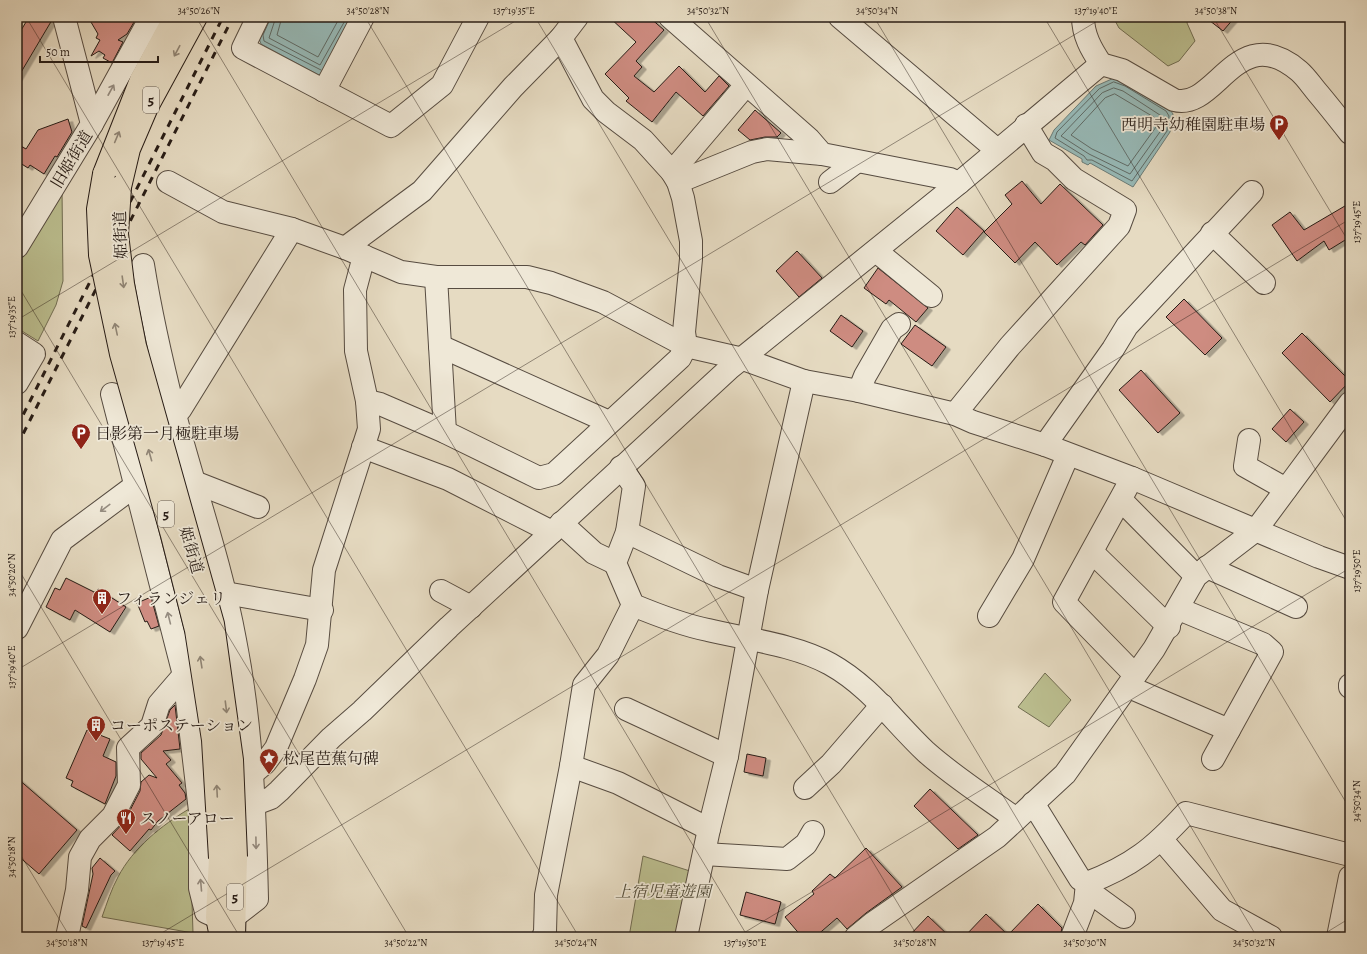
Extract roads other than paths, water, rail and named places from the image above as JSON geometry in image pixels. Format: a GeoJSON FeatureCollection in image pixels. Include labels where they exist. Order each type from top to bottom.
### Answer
{"type":"FeatureCollection","features":[{"type":"Feature","properties":{"kind":"main road","name":"姫街道"},"geometry":{"type":"LineString","coordinates":[[175,17],[141,80],[104,174],[98,209],[100,255],[121,354],[172,535],[196,630],[213,740],[228,858]]}},
{"type":"Feature","properties":{"kind":"main road","name":"姫街道"},"geometry":{"type":"LineString","coordinates":[[196,17],[147,107],[129,149],[120,187],[117,234],[123,284],[135,346],[213,624],[232,760],[227,927]]}},
{"type":"Feature","properties":{"kind":"street","name":"旧姫街道"},"geometry":{"type":"LineString","coordinates":[[17,247],[92,124],[64,17]]}},
{"type":"Feature","properties":{"kind":"street"},"geometry":{"type":"LineString","coordinates":[[92,124],[150,17]]}},
{"type":"Feature","properties":{"kind":"street"},"geometry":{"type":"LineString","coordinates":[[258,17],[243,48],[391,126],[442,86],[478,17]]}},
{"type":"Feature","properties":{"kind":"street"},"geometry":{"type":"LineString","coordinates":[[324,91],[363,17]]}},
{"type":"Feature","properties":{"kind":"street"},"geometry":{"type":"LineString","coordinates":[[253,773],[264,763],[276,748],[305,679],[317,645],[322,610],[324,570],[368,429],[367,401],[356,351],[354,252],[422,190],[513,87],[561,38],[577,17]]}},
{"type":"Feature","properties":{"kind":"street"},"geometry":{"type":"LineString","coordinates":[[670,17],[809,139],[822,154]]}},
{"type":"Feature","properties":{"kind":"street"},"geometry":{"type":"LineString","coordinates":[[840,17],[997,150]]}},
{"type":"Feature","properties":{"kind":"street"},"geometry":{"type":"LineString","coordinates":[[1083,17],[1083,28],[1091,49],[1101,64],[1122,70],[1174,100],[1182,102],[1192,100],[1234,65],[1246,58],[1266,55],[1284,60],[1301,72],[1350,132]]}},
{"type":"Feature","properties":{"kind":"street"},"geometry":{"type":"LineString","coordinates":[[367,401],[380,404],[445,432],[539,478],[554,474],[680,358],[686,346],[684,332],[691,259],[691,241],[686,214],[675,177],[643,140],[593,99],[561,38]]}},
{"type":"Feature","properties":{"kind":"street"},"geometry":{"type":"LineString","coordinates":[[255,804],[271,798],[279,791],[331,738],[362,711],[471,607],[730,368],[960,183],[1026,125],[1101,64]]}},
{"type":"Feature","properties":{"kind":"street"},"geometry":{"type":"LineString","coordinates":[[675,177],[746,85]]}},
{"type":"Feature","properties":{"kind":"street"},"geometry":{"type":"LineString","coordinates":[[955,414],[1010,346],[1119,226],[1125,210],[1074,179],[1056,160],[1042,153],[1026,125]]}},
{"type":"Feature","properties":{"kind":"street"},"geometry":{"type":"LineString","coordinates":[[675,177],[752,152],[767,149],[822,154],[856,162],[950,179],[960,183]]}},
{"type":"Feature","properties":{"kind":"street"},"geometry":{"type":"LineString","coordinates":[[830,182],[856,162]]}},
{"type":"Feature","properties":{"kind":"street"},"geometry":{"type":"LineString","coordinates":[[168,182],[223,212],[292,229],[402,272],[436,278],[527,278],[551,283],[603,302],[686,346],[742,359],[804,381],[859,391],[955,414],[973,422],[1045,445],[1132,478],[1319,557],[1350,568]]}},
{"type":"Feature","properties":{"kind":"street"},"geometry":{"type":"LineString","coordinates":[[1045,445],[1113,349],[1126,326],[1252,192]]}},
{"type":"Feature","properties":{"kind":"street"},"geometry":{"type":"LineString","coordinates":[[121,428],[180,410],[292,229]]}},
{"type":"Feature","properties":{"kind":"street"},"geometry":{"type":"LineString","coordinates":[[1212,233],[1264,284]]}},
{"type":"Feature","properties":{"kind":"street"},"geometry":{"type":"LineString","coordinates":[[876,251],[931,296]]}},
{"type":"Feature","properties":{"kind":"street"},"geometry":{"type":"LineString","coordinates":[[112,394],[184,675],[200,811],[200,888],[206,912],[227,927],[257,899],[253,773],[236,642],[225,593],[175,412],[152,318],[143,266]]}},
{"type":"Feature","properties":{"kind":"street"},"geometry":{"type":"LineString","coordinates":[[436,278],[445,432]]}},
{"type":"Feature","properties":{"kind":"street"},"geometry":{"type":"LineString","coordinates":[[859,391],[865,376],[892,329],[899,324]]}},
{"type":"Feature","properties":{"kind":"street"},"geometry":{"type":"LineString","coordinates":[[17,343],[34,354],[17,383]]}},
{"type":"Feature","properties":{"kind":"street"},"geometry":{"type":"LineString","coordinates":[[440,346],[609,422]]}},
{"type":"Feature","properties":{"kind":"street"},"geometry":{"type":"LineString","coordinates":[[686,937],[709,829],[727,756],[748,638],[804,381]]}},
{"type":"Feature","properties":{"kind":"street"},"geometry":{"type":"LineString","coordinates":[[856,937],[872,923],[997,837],[1065,774],[1154,649],[1201,571],[1256,530],[1350,403]]}},
{"type":"Feature","properties":{"kind":"street"},"geometry":{"type":"LineString","coordinates":[[1249,440],[1245,466],[1286,489]]}},
{"type":"Feature","properties":{"kind":"street"},"geometry":{"type":"LineString","coordinates":[[363,447],[448,480],[557,527],[594,553],[615,563],[633,606],[706,630],[748,638],[809,655],[829,664],[863,686],[926,751],[942,765],[1016,819]]}},
{"type":"Feature","properties":{"kind":"street"},"geometry":{"type":"LineString","coordinates":[[989,616],[1023,559],[1068,455]]}},
{"type":"Feature","properties":{"kind":"street"},"geometry":{"type":"LineString","coordinates":[[615,563],[627,532],[634,486],[621,468]]}},
{"type":"Feature","properties":{"kind":"street"},"geometry":{"type":"LineString","coordinates":[[17,628],[62,540],[136,485],[193,475],[258,507]]}},
{"type":"Feature","properties":{"kind":"street"},"geometry":{"type":"LineString","coordinates":[[1132,478],[1064,602],[1132,681],[1229,730]]}},
{"type":"Feature","properties":{"kind":"street"},"geometry":{"type":"LineString","coordinates":[[1121,500],[1201,571],[1296,606]]}},
{"type":"Feature","properties":{"kind":"street"},"geometry":{"type":"LineString","coordinates":[[627,532],[718,576],[758,590]]}},
{"type":"Feature","properties":{"kind":"street"},"geometry":{"type":"LineString","coordinates":[[1092,552],[1174,618],[1263,644],[1272,652],[1213,760]]}},
{"type":"Feature","properties":{"kind":"street"},"geometry":{"type":"LineString","coordinates":[[441,591],[471,607]]}},
{"type":"Feature","properties":{"kind":"street"},"geometry":{"type":"LineString","coordinates":[[225,593],[322,610]]}},
{"type":"Feature","properties":{"kind":"street"},"geometry":{"type":"LineString","coordinates":[[544,937],[546,895],[571,766],[584,685],[608,655],[633,606]]}},
{"type":"Feature","properties":{"kind":"street"},"geometry":{"type":"LineString","coordinates":[[67,937],[77,890],[80,857],[90,839],[113,816],[129,786],[128,748],[152,726],[160,704],[184,675]]}},
{"type":"Feature","properties":{"kind":"street"},"geometry":{"type":"LineString","coordinates":[[805,788],[831,764],[882,705]]}},
{"type":"Feature","properties":{"kind":"street"},"geometry":{"type":"LineString","coordinates":[[626,709],[727,756]]}},
{"type":"Feature","properties":{"kind":"street"},"geometry":{"type":"LineString","coordinates":[[571,766],[618,783],[709,829]]}},
{"type":"Feature","properties":{"kind":"street"},"geometry":{"type":"LineString","coordinates":[[1033,803],[1080,879],[1124,917]]}},
{"type":"Feature","properties":{"kind":"street"},"geometry":{"type":"LineString","coordinates":[[1087,886],[1129,865],[1162,840],[1186,813],[1350,855]]}},
{"type":"Feature","properties":{"kind":"street"},"geometry":{"type":"LineString","coordinates":[[704,854],[788,859],[806,844],[813,832]]}},
{"type":"Feature","properties":{"kind":"street"},"geometry":{"type":"LineString","coordinates":[[1162,840],[1222,910],[1267,936]]}},
{"type":"Feature","properties":{"kind":"street"},"geometry":{"type":"LineString","coordinates":[[1338,937],[1350,877]]}},
{"type":"Feature","properties":{"kind":"street"},"geometry":{"type":"LineString","coordinates":[[1072,937],[1085,903],[1087,886]]}},
{"type":"Feature","properties":{"kind":"water"},"geometry":{"type":"Polygon","coordinates":[[[268,17],[357,17],[328,72],[319,75],[261,44],[258,35],[268,17]]]}},
{"type":"Feature","properties":{"kind":"water"},"geometry":{"type":"Polygon","coordinates":[[[1114,78],[1169,108],[1173,114],[1170,132],[1133,187],[1090,163],[1088,165],[1082,162],[1082,159],[1049,140],[1054,130],[1096,86],[1114,78]]]}},
{"type":"Feature","properties":{"kind":"railway"},"geometry":{"type":"LineString","coordinates":[[17,427],[223,17]]}},
{"type":"Feature","properties":{"kind":"railway"},"geometry":{"type":"LineString","coordinates":[[17,446],[233,17]]}},
{"type":"Feature","properties":{"kind":"place","name":"西明寺幼稚園駐車場"},"geometry":{"type":"Point","coordinates":[1279,141]}},
{"type":"Feature","properties":{"kind":"place","name":"日影第一月極駐車場"},"geometry":{"type":"Point","coordinates":[81,450]}},
{"type":"Feature","properties":{"kind":"place","name":"フィランジェリ"},"geometry":{"type":"Point","coordinates":[102,615]}},
{"type":"Feature","properties":{"kind":"place","name":"コーポステーション"},"geometry":{"type":"Point","coordinates":[96,742]}},
{"type":"Feature","properties":{"kind":"place","name":"松尾芭蕉句碑"},"geometry":{"type":"Point","coordinates":[269,775]}},
{"type":"Feature","properties":{"kind":"place","name":"スノーアロー"},"geometry":{"type":"Point","coordinates":[126,835]}},
{"type":"Feature","properties":{"kind":"park label","name":"上宿児童遊園"},"geometry":{"type":"Point","coordinates":[663,891]}}]}
